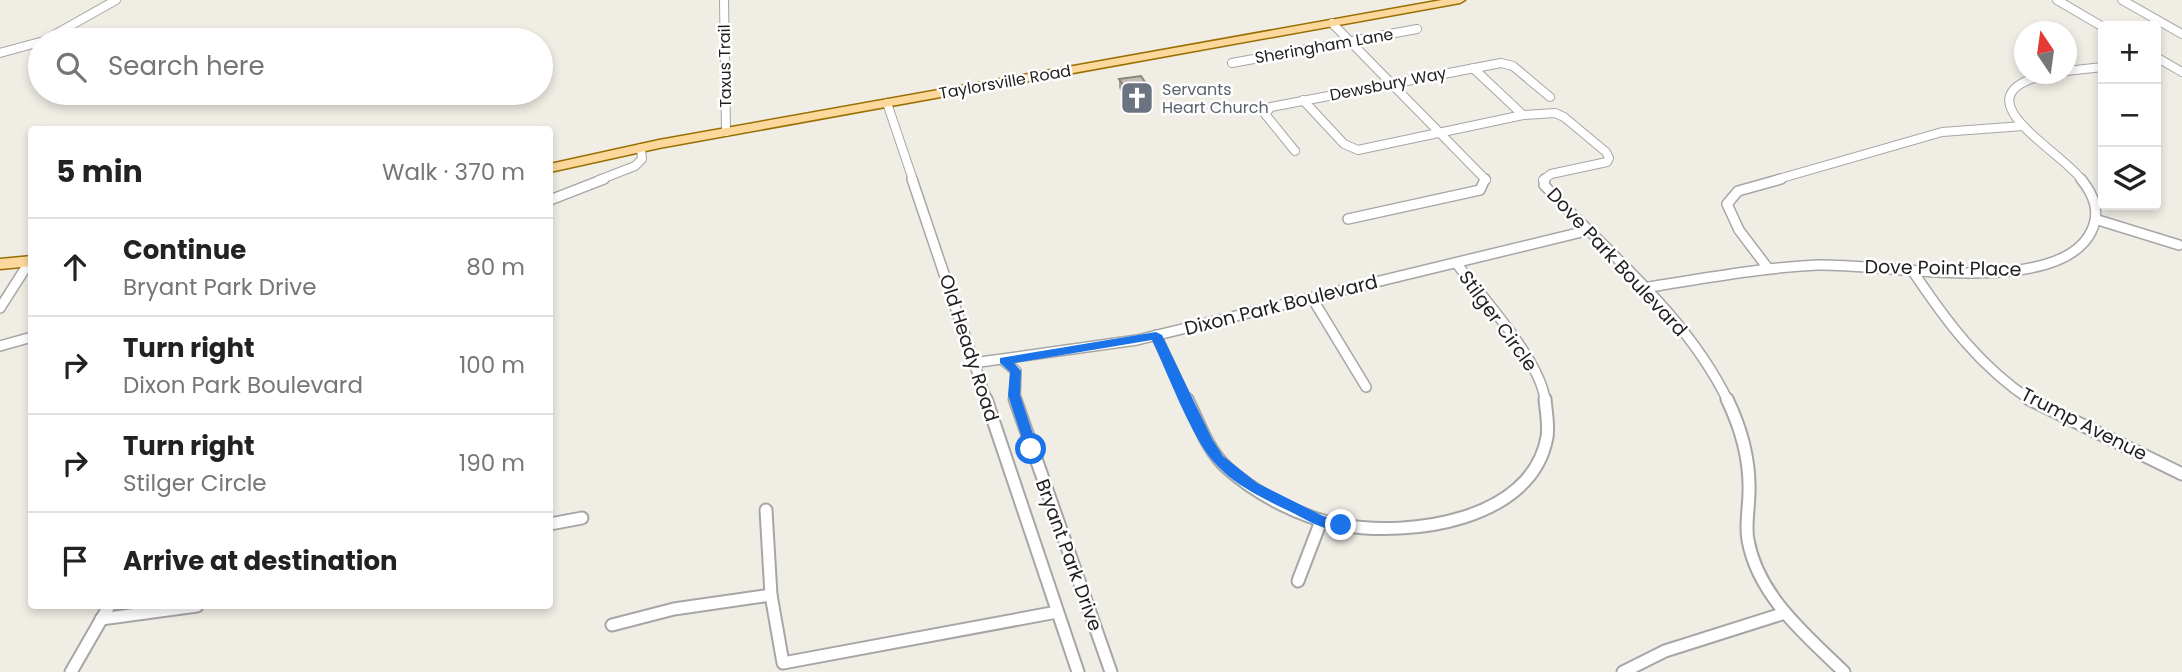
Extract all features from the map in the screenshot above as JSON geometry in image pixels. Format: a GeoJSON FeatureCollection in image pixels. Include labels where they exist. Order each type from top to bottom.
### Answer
{"type":"FeatureCollection","features":[{"type":"Feature","properties":{"kind":"main road","name":"Taylorsville Road"},"geometry":{"type":"LineString","coordinates":[[553,167],[726,132],[1460,0]]}},
{"type":"Feature","properties":{"kind":"main road"},"geometry":{"type":"LineString","coordinates":[[0,264],[28,261]]}},
{"type":"Feature","properties":{"kind":"street"},"geometry":{"type":"LineString","coordinates":[[67,28],[116,0]]}},
{"type":"Feature","properties":{"kind":"street","name":"Taxus Trail"},"geometry":{"type":"LineString","coordinates":[[724,0],[726,132]]}},
{"type":"Feature","properties":{"kind":"street"},"geometry":{"type":"LineString","coordinates":[[2057,0],[2098,24]]}},
{"type":"Feature","properties":{"kind":"street"},"geometry":{"type":"LineString","coordinates":[[2122,0],[2182,34]]}},
{"type":"Feature","properties":{"kind":"street"},"geometry":{"type":"LineString","coordinates":[[1332,23],[1485,177],[1485,186],[1473,192],[1349,219]]}},
{"type":"Feature","properties":{"kind":"street","name":"Sheringham Lane"},"geometry":{"type":"LineString","coordinates":[[1232,63],[1417,29]]}},
{"type":"Feature","properties":{"kind":"street"},"geometry":{"type":"LineString","coordinates":[[0,53],[28,45]]}},
{"type":"Feature","properties":{"kind":"street"},"geometry":{"type":"LineString","coordinates":[[2161,62],[2182,72]]}},
{"type":"Feature","properties":{"kind":"street","name":"Dewsbury Way"},"geometry":{"type":"LineString","coordinates":[[1295,151],[1265,114],[1271,107],[1501,63],[1513,65],[1550,97]]}},
{"type":"Feature","properties":{"kind":"street"},"geometry":{"type":"LineString","coordinates":[[1473,68],[1523,115]]}},
{"type":"Feature","properties":{"kind":"street"},"geometry":{"type":"LineString","coordinates":[[2077,70],[2098,68]]}},
{"type":"Feature","properties":{"kind":"street"},"geometry":{"type":"LineString","coordinates":[[2020,84],[2008,96],[2010,110],[2023,127],[2060,157],[2082,180],[2095,201],[2098,220],[2179,245]]}},
{"type":"Feature","properties":{"kind":"street","name":"Dove Park Boulevard"},"geometry":{"type":"LineString","coordinates":[[1303,100],[1350,148],[1370,148],[1523,115],[1555,113],[1564,117],[1606,152],[1609,158],[1607,162],[1551,174],[1543,180],[1544,185],[1643,288],[1714,373],[1734,414],[1749,478],[1748,541],[1759,575],[1785,613],[1844,672]]}},
{"type":"Feature","properties":{"kind":"street","name":"Old Heady Road"},"geometry":{"type":"LineString","coordinates":[[887,103],[1078,672]]}},
{"type":"Feature","properties":{"kind":"street"},"geometry":{"type":"LineString","coordinates":[[1767,267],[1742,236],[1732,218],[1727,204],[1738,191],[1942,132],[2023,127]]}},
{"type":"Feature","properties":{"kind":"street"},"geometry":{"type":"LineString","coordinates":[[553,199],[635,166],[642,159],[641,148]]}},
{"type":"Feature","properties":{"kind":"street","name":"Dove Point Place"},"geometry":{"type":"LineString","coordinates":[[1643,288],[1767,267],[1825,265],[2006,273],[2048,266],[2073,255],[2089,237],[2098,220]]}},
{"type":"Feature","properties":{"kind":"street","name":"Dixon Park Boulevard"},"geometry":{"type":"LineString","coordinates":[[974,363],[1156,335],[1586,231]]}},
{"type":"Feature","properties":{"kind":"street","name":"Stilger Circle"},"geometry":{"type":"LineString","coordinates":[[1156,335],[1206,442],[1219,459],[1253,486],[1321,521],[1367,529],[1445,525],[1483,511],[1518,489],[1532,474],[1547,443],[1547,410],[1539,379],[1457,264]]}},
{"type":"Feature","properties":{"kind":"street"},"geometry":{"type":"LineString","coordinates":[[0,308],[28,266]]}},
{"type":"Feature","properties":{"kind":"street","name":"Trump Avenue"},"geometry":{"type":"LineString","coordinates":[[1912,270],[1958,338],[2005,382],[2047,410],[2137,450],[2182,474]]}},
{"type":"Feature","properties":{"kind":"street"},"geometry":{"type":"LineString","coordinates":[[1312,298],[1366,387]]}},
{"type":"Feature","properties":{"kind":"street"},"geometry":{"type":"LineString","coordinates":[[0,346],[28,338]]}},
{"type":"Feature","properties":{"kind":"street","name":"Bryant Park Drive"},"geometry":{"type":"LineString","coordinates":[[1004,360],[1016,371],[1014,395],[1018,416],[1111,672]]}},
{"type":"Feature","properties":{"kind":"street"},"geometry":{"type":"LineString","coordinates":[[766,510],[771,595],[783,663],[1057,612]]}},
{"type":"Feature","properties":{"kind":"street"},"geometry":{"type":"LineString","coordinates":[[553,523],[582,518]]}},
{"type":"Feature","properties":{"kind":"street"},"geometry":{"type":"LineString","coordinates":[[1298,581],[1321,521]]}},
{"type":"Feature","properties":{"kind":"street"},"geometry":{"type":"LineString","coordinates":[[612,625],[674,609],[771,595]]}},
{"type":"Feature","properties":{"kind":"street"},"geometry":{"type":"LineString","coordinates":[[71,672],[107,609]]}},
{"type":"Feature","properties":{"kind":"street"},"geometry":{"type":"LineString","coordinates":[[101,619],[175,609]]}},
{"type":"Feature","properties":{"kind":"street"},"geometry":{"type":"LineString","coordinates":[[1623,672],[1665,651],[1785,613]]}},
{"type":"Feature","properties":{"kind":"building"},"geometry":{"type":"Polygon","coordinates":[[[1141,76],[1151,91],[1145,92],[1149,98],[1138,100],[1134,94],[1129,94],[1119,79],[1141,76]]]}},
{"type":"Feature","properties":{"kind":"place","name":"Servants Heart Church"},"geometry":{"type":"Point","coordinates":[1137,98]}},
{"type":"Feature","properties":{"kind":"route"},"geometry":{"type":"LineString","coordinates":[[1031,449],[1018,416],[1014,395],[1016,371],[1004,360],[1156,335],[1206,442],[1219,459],[1253,486],[1321,521],[1341,525]]}}]}
